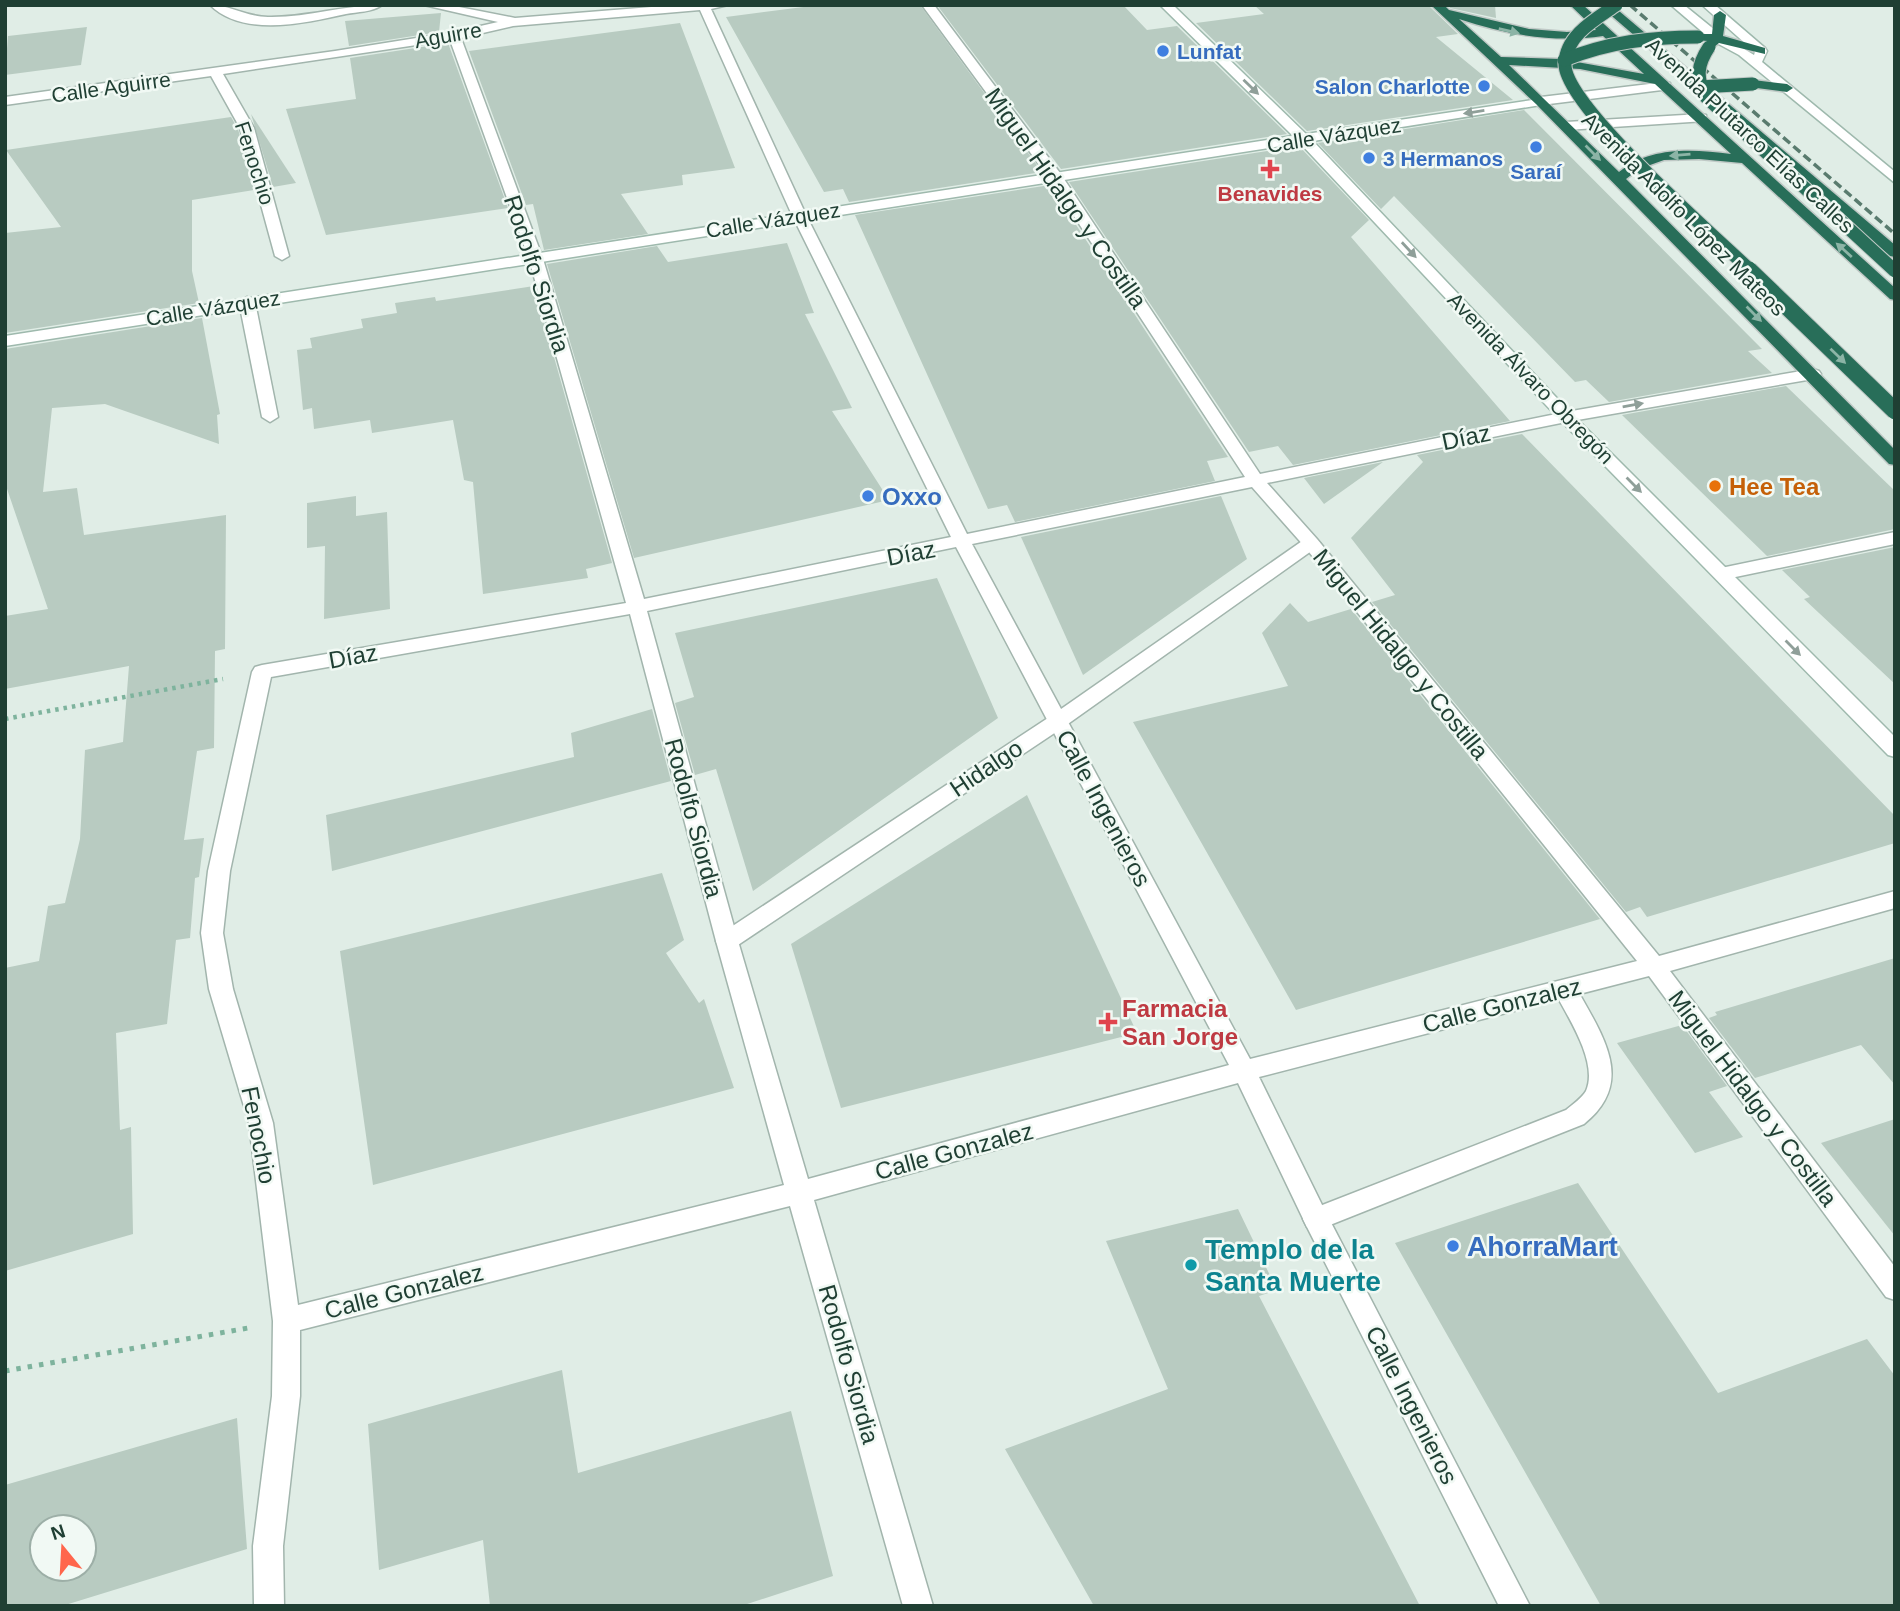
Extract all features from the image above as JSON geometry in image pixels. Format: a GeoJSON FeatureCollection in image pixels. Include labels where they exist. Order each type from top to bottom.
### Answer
{"type":"FeatureCollection","features":[{"type":"Feature","properties":{"kind":"highway","name":"Avenida Plutarco Elías Calles"},"geometry":{"type":"LineString","coordinates":[[1576,5],[1895,296]]}},
{"type":"Feature","properties":{"kind":"highway"},"geometry":{"type":"LineString","coordinates":[[1605,5],[1895,253]]}},
{"type":"Feature","properties":{"kind":"highway"},"geometry":{"type":"LineString","coordinates":[[1616,5],[1586,26],[1568,47],[1564,60],[1565,75],[1600,123],[1895,411]]}},
{"type":"Feature","properties":{"kind":"highway"},"geometry":{"type":"LineString","coordinates":[[1440,8],[1525,34],[1560,37],[1608,32]]}},
{"type":"Feature","properties":{"kind":"highway","name":"Avenida Adolfo López Mateos"},"geometry":{"type":"LineString","coordinates":[[1440,8],[1541,101],[1895,460]]}},
{"type":"Feature","properties":{"kind":"highway"},"geometry":{"type":"LineString","coordinates":[[1720,15],[1698,67],[1696,76],[1700,87],[1738,129],[1895,271]]}},
{"type":"Feature","properties":{"kind":"highway"},"geometry":{"type":"LineString","coordinates":[[1564,60],[1604,44],[1651,37],[1708,41],[1759,58]]}},
{"type":"Feature","properties":{"kind":"highway"},"geometry":{"type":"LineString","coordinates":[[1500,61],[1549,60],[1602,66],[1664,84]]}},
{"type":"Feature","properties":{"kind":"highway"},"geometry":{"type":"LineString","coordinates":[[1700,87],[1753,84],[1787,88]]}},
{"type":"Feature","properties":{"kind":"highway"},"geometry":{"type":"LineString","coordinates":[[1620,180],[1635,166],[1671,156],[1706,154],[1746,160]]}},
{"type":"Feature","properties":{"kind":"street"},"geometry":{"type":"LineString","coordinates":[[216,5],[236,18],[262,21],[376,5]]}},
{"type":"Feature","properties":{"kind":"street"},"geometry":{"type":"LineString","coordinates":[[430,5],[477,9],[513,22]]}},
{"type":"Feature","properties":{"kind":"street","name":"Miguel Hidalgo y Costilla"},"geometry":{"type":"LineString","coordinates":[[928,5],[1055,176],[1255,480],[1311,543],[1654,966],[1895,1288]]}},
{"type":"Feature","properties":{"kind":"street","name":"Avenida Álvaro Obregón"},"geometry":{"type":"LineString","coordinates":[[1166,5],[1305,140],[1566,417],[1895,750]]}},
{"type":"Feature","properties":{"kind":"street"},"geometry":{"type":"LineString","coordinates":[[1677,5],[1708,41]]}},
{"type":"Feature","properties":{"kind":"street"},"geometry":{"type":"LineString","coordinates":[[1708,5],[1787,88],[1895,179]]}},
{"type":"Feature","properties":{"kind":"street","name":"Aguirre"},"geometry":{"type":"LineString","coordinates":[[216,73],[454,36],[513,22],[710,6]]}},
{"type":"Feature","properties":{"kind":"street","name":"Calle Ingenieros"},"geometry":{"type":"LineString","coordinates":[[710,6],[799,215],[962,542],[1244,1071],[1316,1219],[1515,1606]]}},
{"type":"Feature","properties":{"kind":"street","name":"Rodolfo Siordia"},"geometry":{"type":"LineString","coordinates":[[454,36],[536,259],[637,607],[727,941],[918,1606]]}},
{"type":"Feature","properties":{"kind":"street","name":"Calle Aguirre"},"geometry":{"type":"LineString","coordinates":[[5,101],[216,73]]}},
{"type":"Feature","properties":{"kind":"street","name":"Fenochio"},"geometry":{"type":"LineString","coordinates":[[216,73],[247,128],[282,256]]}},
{"type":"Feature","properties":{"kind":"street","name":"Calle Vázquez"},"geometry":{"type":"LineString","coordinates":[[5,341],[536,259],[799,215],[1664,84]]}},
{"type":"Feature","properties":{"kind":"street"},"geometry":{"type":"LineString","coordinates":[[1566,126],[1701,118]]}},
{"type":"Feature","properties":{"kind":"street"},"geometry":{"type":"LineString","coordinates":[[247,302],[270,416]]}},
{"type":"Feature","properties":{"kind":"street","name":"Díaz"},"geometry":{"type":"LineString","coordinates":[[262,672],[637,607],[1566,417],[1813,374]]}},
{"type":"Feature","properties":{"kind":"street"},"geometry":{"type":"LineString","coordinates":[[1721,574],[1895,538]]}},
{"type":"Feature","properties":{"kind":"street","name":"Hidalgo"},"geometry":{"type":"LineString","coordinates":[[727,941],[1058,721],[1311,543]]}},
{"type":"Feature","properties":{"kind":"street","name":"Fenochio"},"geometry":{"type":"LineString","coordinates":[[262,672],[219,871],[212,933],[220,989],[261,1123],[287,1321],[286,1396],[268,1546],[269,1606]]}},
{"type":"Feature","properties":{"kind":"street","name":"Calle Gonzalez"},"geometry":{"type":"LineString","coordinates":[[287,1321],[801,1192],[1244,1071],[1654,966],[1895,899]]}},
{"type":"Feature","properties":{"kind":"street"},"geometry":{"type":"LineString","coordinates":[[1316,1219],[1575,1117],[1591,1104],[1599,1088],[1599,1058],[1565,989]]}},
{"type":"Feature","properties":{"kind":"path"},"geometry":{"type":"LineString","coordinates":[[5,719],[262,672]]}},
{"type":"Feature","properties":{"kind":"path"},"geometry":{"type":"LineString","coordinates":[[5,1371],[287,1321]]}},
{"type":"Feature","properties":{"kind":"building"},"geometry":{"type":"Polygon","coordinates":[[[819,5],[920,5],[1042,172],[849,202],[843,189],[824,192],[726,17],[819,5]]]}},
{"type":"Feature","properties":{"kind":"building"},"geometry":{"type":"Polygon","coordinates":[[[937,5],[1123,5],[1147,30],[1177,26],[1287,134],[1061,169],[937,5]]]}},
{"type":"Feature","properties":{"kind":"building"},"geometry":{"type":"Polygon","coordinates":[[[1254,5],[1428,5],[1458,34],[1436,37],[1513,100],[1307,131],[1196,23],[1264,14],[1254,5]]]}},
{"type":"Feature","properties":{"kind":"building"},"geometry":{"type":"Polygon","coordinates":[[[1448,5],[1495,5],[1496,18],[1450,8],[1448,5]]]}},
{"type":"Feature","properties":{"kind":"building"},"geometry":{"type":"Polygon","coordinates":[[[441,13],[439,32],[349,46],[345,21],[441,13]]]}},
{"type":"Feature","properties":{"kind":"building"},"geometry":{"type":"Polygon","coordinates":[[[680,23],[735,168],[682,175],[683,185],[621,194],[648,234],[544,250],[533,204],[526,205],[469,51],[680,23]]]}},
{"type":"Feature","properties":{"kind":"building"},"geometry":{"type":"Polygon","coordinates":[[[87,27],[81,65],[5,75],[8,36],[87,27]]]}},
{"type":"Feature","properties":{"kind":"building"},"geometry":{"type":"Polygon","coordinates":[[[448,43],[508,208],[326,235],[286,109],[356,99],[350,58],[448,43]]]}},
{"type":"Feature","properties":{"kind":"building"},"geometry":{"type":"Polygon","coordinates":[[[1524,110],[1762,349],[1748,351],[1772,373],[1609,402],[1586,380],[1575,382],[1394,196],[1381,209],[1318,143],[1524,110]]]}},
{"type":"Feature","properties":{"kind":"building"},"geometry":{"type":"Polygon","coordinates":[[[251,114],[296,183],[273,187],[251,114]]]}},
{"type":"Feature","properties":{"kind":"building"},"geometry":{"type":"Polygon","coordinates":[[[231,117],[238,129],[254,190],[192,200],[192,271],[199,303],[5,333],[5,233],[61,227],[6,150],[231,117]]]}},
{"type":"Feature","properties":{"kind":"building"},"geometry":{"type":"Polygon","coordinates":[[[1299,146],[1369,220],[1351,237],[1510,421],[1293,465],[1278,446],[1249,452],[1069,182],[1299,146]]]}},
{"type":"Feature","properties":{"kind":"building"},"geometry":{"type":"Polygon","coordinates":[[[1050,185],[1228,457],[1207,461],[1215,481],[1015,522],[1007,505],[988,509],[855,215],[1050,185]]]}},
{"type":"Feature","properties":{"kind":"building"},"geometry":{"type":"Polygon","coordinates":[[[787,243],[814,313],[805,314],[852,408],[832,411],[889,500],[634,558],[547,264],[657,246],[668,262],[787,243]]]}},
{"type":"Feature","properties":{"kind":"building"},"geometry":{"type":"Polygon","coordinates":[[[534,286],[612,563],[586,569],[588,578],[483,594],[473,482],[464,480],[453,420],[372,433],[370,420],[314,429],[312,408],[303,410],[297,350],[312,348],[310,338],[363,328],[361,319],[397,313],[395,303],[435,297],[436,301],[534,286]]]}},
{"type":"Feature","properties":{"kind":"building"},"geometry":{"type":"Polygon","coordinates":[[[202,318],[220,414],[217,415],[219,444],[105,404],[52,408],[43,492],[77,488],[84,535],[226,515],[225,649],[215,651],[214,748],[197,751],[184,840],[204,838],[199,877],[195,878],[190,938],[176,940],[167,1024],[116,1033],[120,1130],[131,1127],[133,1234],[5,1271],[5,968],[39,961],[48,906],[65,903],[80,839],[85,750],[123,742],[129,666],[5,689],[5,616],[48,609],[5,483],[5,349],[202,318]]]}},
{"type":"Feature","properties":{"kind":"building"},"geometry":{"type":"Polygon","coordinates":[[[1786,386],[1895,491],[1895,529],[1767,556],[1622,415],[1786,386]]]}},
{"type":"Feature","properties":{"kind":"building"},"geometry":{"type":"Polygon","coordinates":[[[1522,434],[1895,816],[1895,843],[1647,917],[1640,907],[1626,912],[1372,602],[1395,595],[1351,538],[1423,462],[1417,455],[1522,434]]]}},
{"type":"Feature","properties":{"kind":"building"},"geometry":{"type":"Polygon","coordinates":[[[1383,462],[1324,504],[1304,478],[1383,462]]]}},
{"type":"Feature","properties":{"kind":"building"},"geometry":{"type":"Polygon","coordinates":[[[356,496],[356,516],[387,512],[390,609],[324,619],[325,546],[307,548],[307,503],[356,496]]]}},
{"type":"Feature","properties":{"kind":"building"},"geometry":{"type":"Polygon","coordinates":[[[1221,496],[1247,559],[1083,675],[1021,537],[1221,496]]]}},
{"type":"Feature","properties":{"kind":"building"},"geometry":{"type":"Polygon","coordinates":[[[1895,547],[1895,684],[1804,599],[1810,597],[1782,570],[1895,547]]]}},
{"type":"Feature","properties":{"kind":"building"},"geometry":{"type":"Polygon","coordinates":[[[937,578],[998,718],[753,891],[716,769],[695,775],[675,703],[694,697],[675,633],[937,578]]]}},
{"type":"Feature","properties":{"kind":"building"},"geometry":{"type":"Polygon","coordinates":[[[1290,603],[1308,622],[1351,609],[1600,919],[1296,1010],[1133,722],[1288,686],[1262,633],[1290,603]]]}},
{"type":"Feature","properties":{"kind":"building"},"geometry":{"type":"Polygon","coordinates":[[[652,709],[671,781],[332,871],[326,815],[574,757],[571,733],[652,709]]]}},
{"type":"Feature","properties":{"kind":"building"},"geometry":{"type":"Polygon","coordinates":[[[1027,795],[1137,1033],[841,1108],[791,944],[1027,795]]]}},
{"type":"Feature","properties":{"kind":"building"},"geometry":{"type":"Polygon","coordinates":[[[662,873],[684,940],[666,953],[699,1003],[704,999],[734,1088],[373,1185],[340,951],[662,873]]]}},
{"type":"Feature","properties":{"kind":"building"},"geometry":{"type":"Polygon","coordinates":[[[1895,958],[1895,1085],[1861,1045],[1755,1078],[1709,1018],[1717,1015],[1715,1012],[1895,958]]]}},
{"type":"Feature","properties":{"kind":"building"},"geometry":{"type":"Polygon","coordinates":[[[1682,1025],[1727,1086],[1709,1092],[1743,1137],[1695,1153],[1617,1043],[1682,1025]]]}},
{"type":"Feature","properties":{"kind":"building"},"geometry":{"type":"Polygon","coordinates":[[[1895,1119],[1895,1236],[1821,1143],[1895,1119]]]}},
{"type":"Feature","properties":{"kind":"building"},"geometry":{"type":"Polygon","coordinates":[[[1578,1183],[1718,1393],[1867,1339],[1895,1376],[1895,1606],[1601,1606],[1395,1243],[1578,1183]]]}},
{"type":"Feature","properties":{"kind":"building"},"geometry":{"type":"Polygon","coordinates":[[[1238,1209],[1277,1290],[1259,1296],[1420,1606],[1094,1606],[1005,1449],[1168,1389],[1106,1241],[1238,1209]]]}},
{"type":"Feature","properties":{"kind":"building"},"geometry":{"type":"Polygon","coordinates":[[[562,1370],[578,1473],[791,1411],[833,1576],[741,1606],[490,1606],[483,1540],[379,1570],[368,1424],[562,1370]]]}},
{"type":"Feature","properties":{"kind":"building"},"geometry":{"type":"Polygon","coordinates":[[[237,1418],[247,1549],[62,1606],[5,1606],[5,1485],[237,1418]]]}},
{"type":"Feature","properties":{"kind":"railway"},"geometry":{"type":"LineString","coordinates":[[1630,5],[1895,234]]}},
{"type":"Feature","properties":{"kind":"place","name":"Lunfat"},"geometry":{"type":"Point","coordinates":[1163,51]}},
{"type":"Feature","properties":{"kind":"place","name":"Salon Charlotte"},"geometry":{"type":"Point","coordinates":[1484,86]}},
{"type":"Feature","properties":{"kind":"place","name":"Saraí"},"geometry":{"type":"Point","coordinates":[1536,147]}},
{"type":"Feature","properties":{"kind":"place","name":"3 Hermanos"},"geometry":{"type":"Point","coordinates":[1369,158]}},
{"type":"Feature","properties":{"kind":"place","name":"Benavides"},"geometry":{"type":"Point","coordinates":[1270,169]}},
{"type":"Feature","properties":{"kind":"place","name":"Hee Tea"},"geometry":{"type":"Point","coordinates":[1715,486]}},
{"type":"Feature","properties":{"kind":"place","name":"Oxxo"},"geometry":{"type":"Point","coordinates":[868,496]}},
{"type":"Feature","properties":{"kind":"place","name":"Farmacia San Jorge"},"geometry":{"type":"Point","coordinates":[1108,1022]}},
{"type":"Feature","properties":{"kind":"place","name":"AhorraMart"},"geometry":{"type":"Point","coordinates":[1453,1246]}},
{"type":"Feature","properties":{"kind":"place","name":"Templo de la Santa Muerte"},"geometry":{"type":"Point","coordinates":[1191,1265]}}]}
